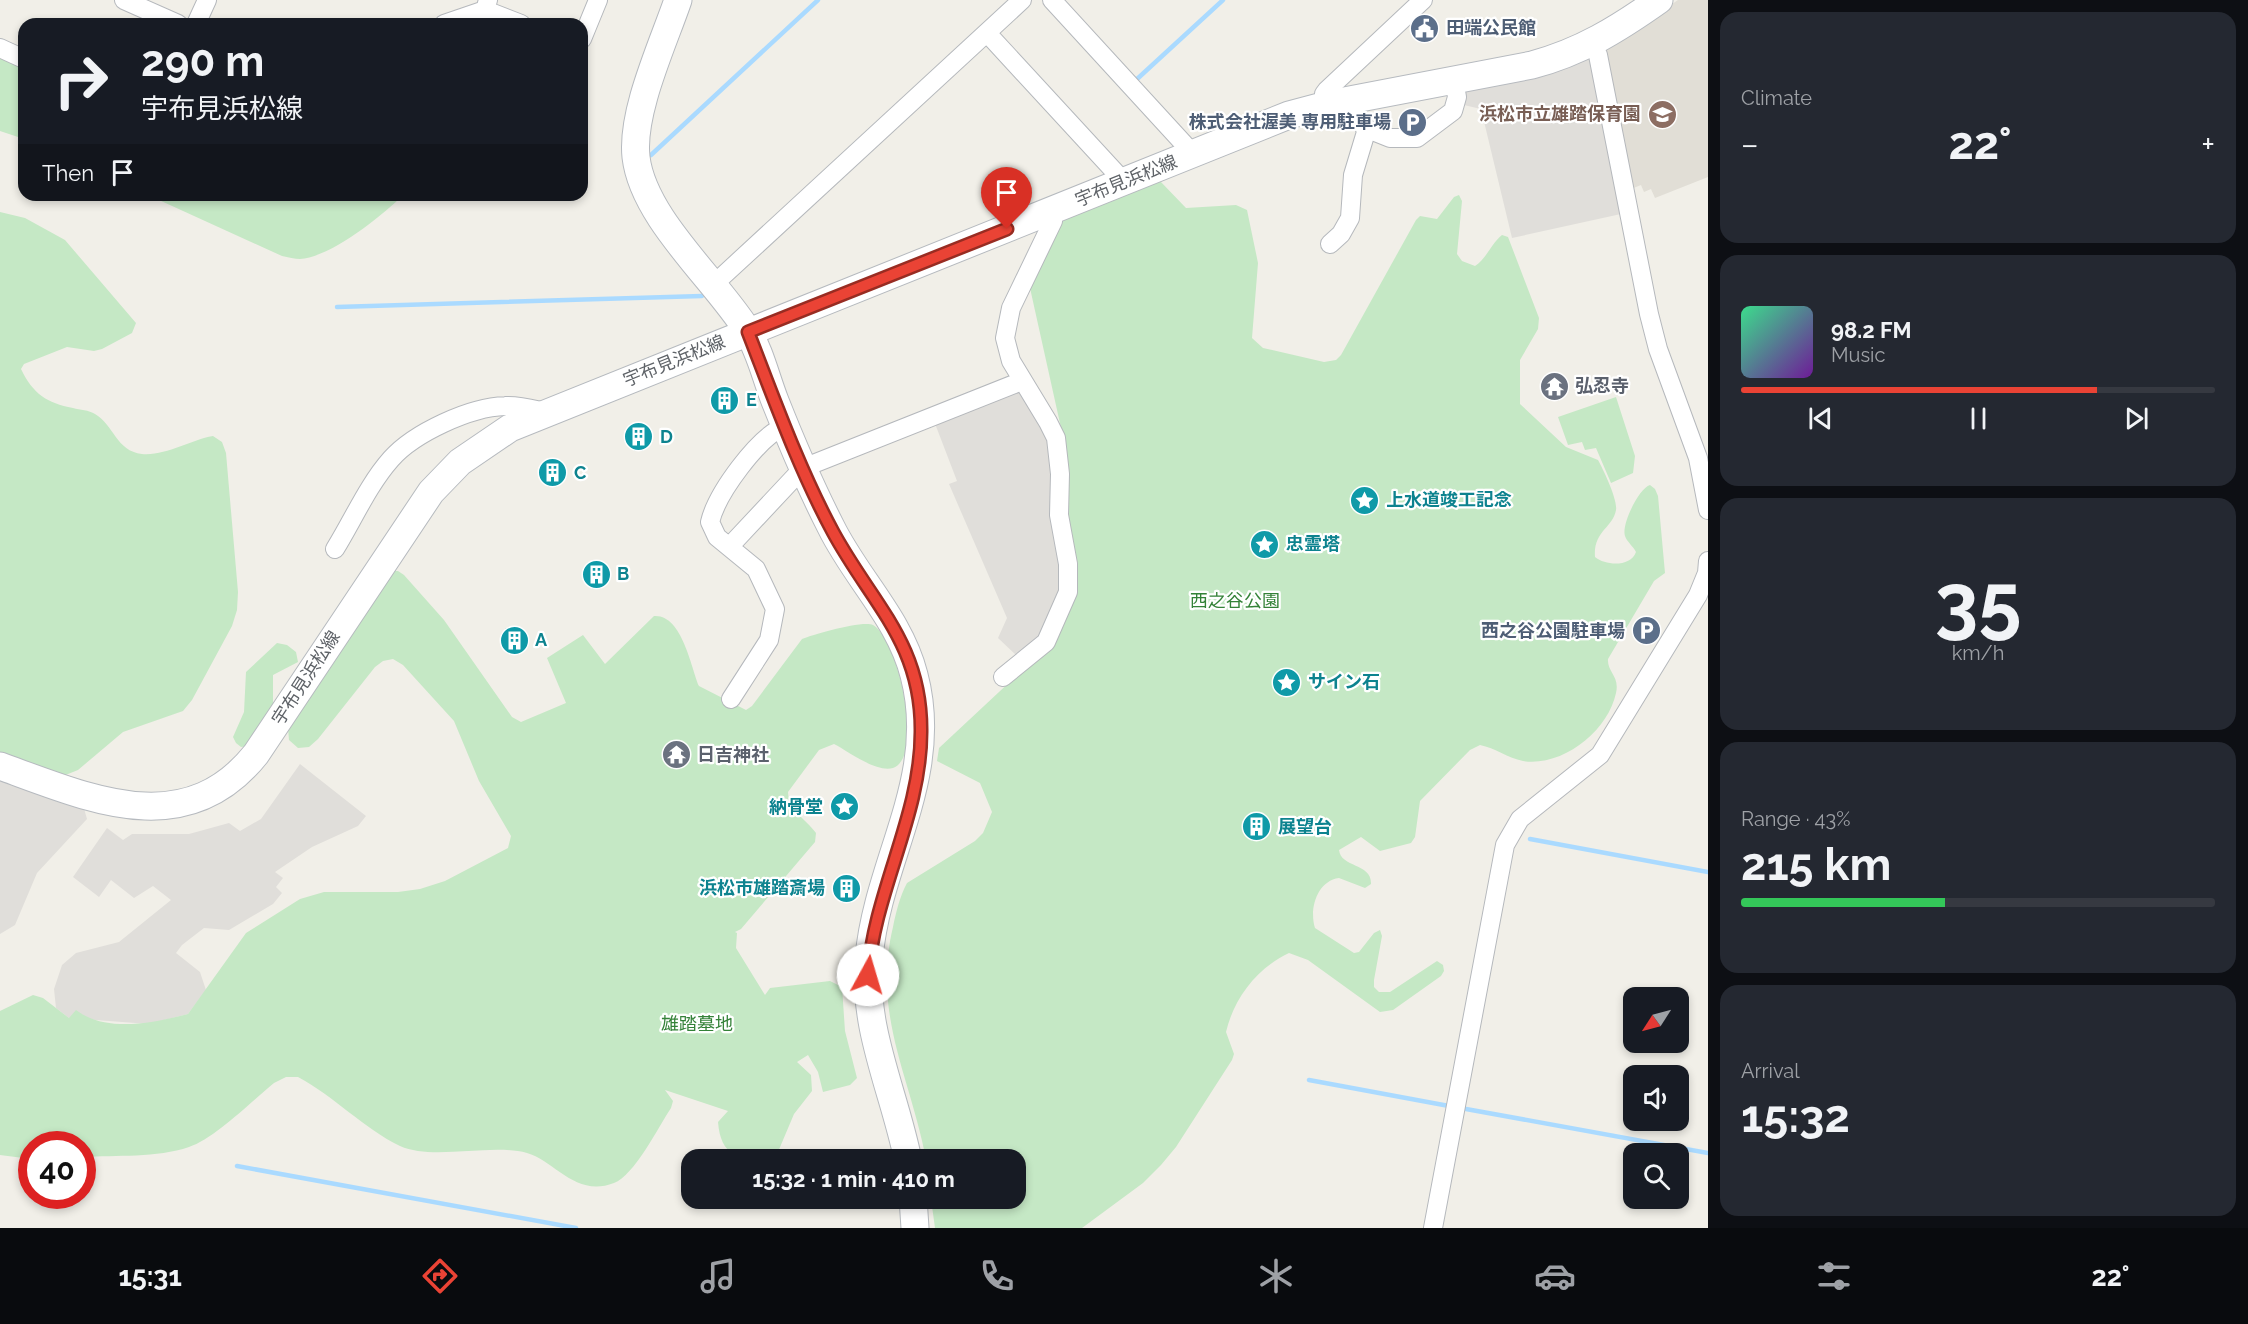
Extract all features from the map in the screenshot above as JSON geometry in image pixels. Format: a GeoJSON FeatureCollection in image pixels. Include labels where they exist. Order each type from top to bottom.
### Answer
{"type":"FeatureCollection","features":[{"type":"Feature","properties":{"kind":"main road"},"geometry":{"type":"LineString","coordinates":[[678,0],[639,114],[636,157],[639,171],[649,198],[748,332],[785,426],[833,532],[900,635],[914,673],[918,693],[921,714],[920,758],[910,809],[872,934],[868,975],[873,1035],[905,1149]]}},
{"type":"Feature","properties":{"kind":"main road","name":"宇布見浜松線"},"geometry":{"type":"LineString","coordinates":[[0,766],[86,796],[137,807],[178,805],[216,790],[238,774],[256,754],[431,492],[460,462],[510,428],[1289,115],[1547,61],[1592,44],[1659,0]]}},
{"type":"Feature","properties":{"kind":"main road"},"geometry":{"type":"LineString","coordinates":[[914,1209],[915,1228]]}},
{"type":"Feature","properties":{"kind":"street"},"geometry":{"type":"LineString","coordinates":[[124,0],[164,18]]}},
{"type":"Feature","properties":{"kind":"street"},"geometry":{"type":"LineString","coordinates":[[199,18],[207,0]]}},
{"type":"Feature","properties":{"kind":"street"},"geometry":{"type":"LineString","coordinates":[[588,24],[598,0]]}},
{"type":"Feature","properties":{"kind":"street"},"geometry":{"type":"LineString","coordinates":[[713,285],[1022,0]]}},
{"type":"Feature","properties":{"kind":"street"},"geometry":{"type":"LineString","coordinates":[[1052,0],[1185,145],[1189,155]]}},
{"type":"Feature","properties":{"kind":"street"},"geometry":{"type":"LineString","coordinates":[[1423,0],[1324,94],[1354,112],[1365,128],[1390,138],[1417,138],[1453,111],[1456,97],[1454,80]]}},
{"type":"Feature","properties":{"kind":"street"},"geometry":{"type":"LineString","coordinates":[[457,18],[486,5],[510,18]]}},
{"type":"Feature","properties":{"kind":"street"},"geometry":{"type":"LineString","coordinates":[[987,33],[1116,173],[1120,183]]}},
{"type":"Feature","properties":{"kind":"street"},"geometry":{"type":"LineString","coordinates":[[1592,44],[1598,55],[1649,314],[1658,349],[1703,455],[1708,510]]}},
{"type":"Feature","properties":{"kind":"street"},"geometry":{"type":"LineString","coordinates":[[0,48],[18,56]]}},
{"type":"Feature","properties":{"kind":"street"},"geometry":{"type":"LineString","coordinates":[[1330,244],[1341,234],[1350,218],[1353,175],[1365,128]]}},
{"type":"Feature","properties":{"kind":"street"},"geometry":{"type":"LineString","coordinates":[[1003,677],[1046,642],[1064,605],[1070,578],[1059,522],[1060,474],[1056,438],[1022,381],[1007,350],[1005,326],[1011,308],[1053,221],[1049,212]]}},
{"type":"Feature","properties":{"kind":"street"},"geometry":{"type":"LineString","coordinates":[[729,547],[803,468],[1022,381]]}},
{"type":"Feature","properties":{"kind":"street"},"geometry":{"type":"LineString","coordinates":[[335,549],[384,468],[411,441],[464,415],[491,407],[518,406],[546,412]]}},
{"type":"Feature","properties":{"kind":"street"},"geometry":{"type":"LineString","coordinates":[[731,699],[769,640],[775,609],[756,569],[711,529],[710,522],[716,506],[737,473],[774,430],[785,426]]}},
{"type":"Feature","properties":{"kind":"street"},"geometry":{"type":"LineString","coordinates":[[1433,1228],[1505,845],[1520,819],[1600,755],[1698,595],[1707,573],[1708,561]]}},
{"type":"Feature","properties":{"kind":"shaded area","name":"浜松市立雄踏保育園"},"geometry":{"type":"Polygon","coordinates":[[[1678,0],[1708,0],[1708,177],[1655,198],[1651,189],[1644,192],[1641,185],[1631,189],[1604,50],[1678,0]]]}},
{"type":"Feature","properties":{"kind":"shaded area"},"geometry":{"type":"Polygon","coordinates":[[[1591,57],[1621,214],[1512,238],[1481,109],[1464,105],[1460,90],[1591,57]]]}},
{"type":"Feature","properties":{"kind":"shaded area"},"geometry":{"type":"Polygon","coordinates":[[[1018,388],[1049,441],[1061,565],[1061,590],[1040,638],[1017,656],[998,638],[1007,618],[949,484],[957,481],[934,421],[1018,388]]]}},
{"type":"Feature","properties":{"kind":"shaded area"},"geometry":{"type":"Polygon","coordinates":[[[300,764],[366,816],[358,826],[312,847],[275,872],[283,878],[276,887],[282,893],[273,904],[229,930],[204,928],[182,945],[176,953],[200,972],[206,990],[188,1014],[149,1024],[69,1018],[56,1008],[54,989],[62,965],[76,953],[119,942],[171,900],[153,886],[134,898],[111,880],[99,897],[73,877],[107,828],[123,840],[132,834],[189,834],[229,823],[240,831],[261,819],[300,764]]]}},
{"type":"Feature","properties":{"kind":"shaded area"},"geometry":{"type":"Polygon","coordinates":[[[0,776],[83,805],[87,819],[37,873],[15,925],[0,934],[0,776]]]}},
{"type":"Feature","properties":{"kind":"green space"},"geometry":{"type":"Polygon","coordinates":[[[0,56],[18,64],[18,137],[0,131],[0,56]]]}},
{"type":"Feature","properties":{"kind":"green space","name":"西之谷公園"},"geometry":{"type":"Polygon","coordinates":[[[1160,181],[1186,208],[1236,205],[1247,210],[1258,263],[1252,338],[1263,348],[1324,362],[1336,360],[1341,355],[1416,220],[1420,216],[1437,219],[1454,197],[1459,195],[1462,201],[1457,254],[1462,261],[1475,266],[1502,235],[1508,237],[1539,318],[1538,329],[1520,360],[1520,404],[1566,447],[1598,460],[1613,492],[1616,510],[1597,541],[1595,557],[1605,562],[1618,564],[1633,557],[1636,552],[1627,540],[1624,531],[1636,500],[1650,485],[1658,496],[1665,573],[1654,581],[1608,659],[1616,682],[1616,693],[1604,720],[1582,744],[1553,758],[1538,761],[1517,760],[1480,745],[1470,750],[1420,801],[1415,837],[1411,843],[1380,851],[1361,837],[1339,850],[1345,860],[1367,872],[1371,884],[1365,888],[1339,878],[1325,884],[1316,897],[1314,905],[1315,928],[1354,953],[1359,952],[1374,933],[1380,930],[1382,936],[1374,980],[1374,987],[1379,992],[1390,992],[1437,961],[1443,965],[1444,971],[1441,976],[1393,1010],[1380,1012],[1308,960],[1289,953],[1267,967],[1248,985],[1241,996],[1226,1032],[1234,1054],[1232,1060],[1176,1147],[1143,1183],[1082,1228],[935,1228],[932,1209],[1026,1209],[1026,1149],[924,1149],[890,1017],[887,988],[888,959],[893,927],[907,883],[975,841],[983,833],[992,812],[980,783],[937,761],[939,748],[1058,637],[1067,521],[1067,455],[1030,288],[1064,217],[1160,181]]]}},
{"type":"Feature","properties":{"kind":"green space"},"geometry":{"type":"Polygon","coordinates":[[[161,201],[396,201],[355,234],[326,251],[300,259],[282,256],[161,201]]]}},
{"type":"Feature","properties":{"kind":"green space"},"geometry":{"type":"Polygon","coordinates":[[[0,212],[25,218],[65,240],[136,323],[132,333],[102,349],[94,351],[67,347],[24,364],[21,369],[36,391],[48,400],[95,414],[107,424],[126,448],[133,452],[160,453],[213,436],[222,442],[226,453],[238,592],[237,610],[232,626],[192,700],[183,711],[123,732],[78,770],[63,776],[0,756],[0,212]]]}},
{"type":"Feature","properties":{"kind":"green space"},"geometry":{"type":"Polygon","coordinates":[[[1616,397],[1635,456],[1633,473],[1611,483],[1596,448],[1585,450],[1582,442],[1568,445],[1558,417],[1616,397]]]}},
{"type":"Feature","properties":{"kind":"green space","name":"雄踏墓地"},"geometry":{"type":"Polygon","coordinates":[[[391,571],[398,571],[404,575],[444,620],[512,717],[521,722],[566,703],[547,658],[583,635],[605,664],[654,616],[664,618],[672,623],[684,643],[699,686],[746,710],[752,706],[802,639],[859,624],[873,625],[882,634],[899,673],[907,721],[907,743],[902,759],[893,768],[886,769],[862,760],[834,744],[819,750],[788,792],[794,809],[816,833],[815,842],[741,929],[735,932],[737,933],[736,948],[765,995],[770,988],[830,981],[842,987],[845,1031],[857,1078],[850,1085],[823,1092],[818,1072],[808,1055],[797,1062],[811,1075],[812,1091],[794,1114],[779,1149],[728,1149],[720,1135],[718,1122],[728,1111],[665,1090],[673,1101],[671,1108],[646,1150],[622,1179],[600,1186],[588,1186],[577,1182],[537,1157],[513,1150],[429,1152],[400,1146],[386,1139],[324,1093],[298,1077],[286,1077],[274,1083],[210,1136],[199,1143],[177,1151],[96,1156],[96,1131],[18,1131],[18,1157],[0,1155],[0,1011],[33,995],[43,998],[69,1018],[76,1010],[101,1022],[115,1024],[145,1023],[188,1014],[246,933],[300,899],[324,892],[398,892],[420,889],[445,881],[508,848],[511,836],[479,781],[454,721],[403,665],[393,659],[383,661],[375,667],[318,739],[309,747],[298,748],[289,740],[288,728],[391,571]]]}},
{"type":"Feature","properties":{"kind":"green space"},"geometry":{"type":"Polygon","coordinates":[[[277,643],[287,645],[296,652],[298,662],[273,675],[273,707],[248,746],[241,747],[233,737],[244,712],[246,672],[277,643]]]}},
{"type":"Feature","properties":{"kind":"waterway"},"geometry":{"type":"LineString","coordinates":[[651,155],[818,0]]}},
{"type":"Feature","properties":{"kind":"waterway"},"geometry":{"type":"LineString","coordinates":[[1136,80],[1223,0]]}},
{"type":"Feature","properties":{"kind":"waterway"},"geometry":{"type":"LineString","coordinates":[[337,307],[702,296]]}},
{"type":"Feature","properties":{"kind":"waterway"},"geometry":{"type":"LineString","coordinates":[[1530,839],[1708,872]]}},
{"type":"Feature","properties":{"kind":"waterway"},"geometry":{"type":"LineString","coordinates":[[1309,1080],[1449,1106]]}},
{"type":"Feature","properties":{"kind":"waterway"},"geometry":{"type":"LineString","coordinates":[[1466,1109],[1708,1153]]}},
{"type":"Feature","properties":{"kind":"waterway"},"geometry":{"type":"LineString","coordinates":[[237,1166],[576,1228]]}},
{"type":"Feature","properties":{"kind":"place","name":"田端公民館"},"geometry":{"type":"Point","coordinates":[1425,28]}},
{"type":"Feature","properties":{"kind":"place","name":"浜松市立雄踏保育園"},"geometry":{"type":"Point","coordinates":[1662,114]}},
{"type":"Feature","properties":{"kind":"place","name":"株式会社渥美 専用駐車場"},"geometry":{"type":"Point","coordinates":[1412,122]}},
{"type":"Feature","properties":{"kind":"place","name":"弘忍寺"},"geometry":{"type":"Point","coordinates":[1554,386]}},
{"type":"Feature","properties":{"kind":"place","name":"E"},"geometry":{"type":"Point","coordinates":[725,400]}},
{"type":"Feature","properties":{"kind":"place","name":"D"},"geometry":{"type":"Point","coordinates":[639,437]}},
{"type":"Feature","properties":{"kind":"place","name":"C"},"geometry":{"type":"Point","coordinates":[553,473]}},
{"type":"Feature","properties":{"kind":"place","name":"上水道竣工記念"},"geometry":{"type":"Point","coordinates":[1365,500]}},
{"type":"Feature","properties":{"kind":"place","name":"忠霊塔"},"geometry":{"type":"Point","coordinates":[1265,544]}},
{"type":"Feature","properties":{"kind":"place","name":"B"},"geometry":{"type":"Point","coordinates":[596,574]}},
{"type":"Feature","properties":{"kind":"place","name":"西之谷公園駐車場"},"geometry":{"type":"Point","coordinates":[1646,631]}},
{"type":"Feature","properties":{"kind":"place","name":"A"},"geometry":{"type":"Point","coordinates":[514,640]}},
{"type":"Feature","properties":{"kind":"place","name":"サイン石"},"geometry":{"type":"Point","coordinates":[1287,682]}},
{"type":"Feature","properties":{"kind":"place","name":"日吉神社"},"geometry":{"type":"Point","coordinates":[676,755]}},
{"type":"Feature","properties":{"kind":"place","name":"納骨堂"},"geometry":{"type":"Point","coordinates":[844,807]}},
{"type":"Feature","properties":{"kind":"place","name":"展望台"},"geometry":{"type":"Point","coordinates":[1257,827]}},
{"type":"Feature","properties":{"kind":"place","name":"浜松市雄踏斎場"},"geometry":{"type":"Point","coordinates":[846,888]}},
{"type":"Feature","properties":{"kind":"route"},"geometry":{"type":"LineString","coordinates":[[868,975],[872,934],[910,809],[920,758],[921,714],[918,693],[914,673],[900,635],[833,532],[782,420],[748,332],[1007,229]]}}]}
